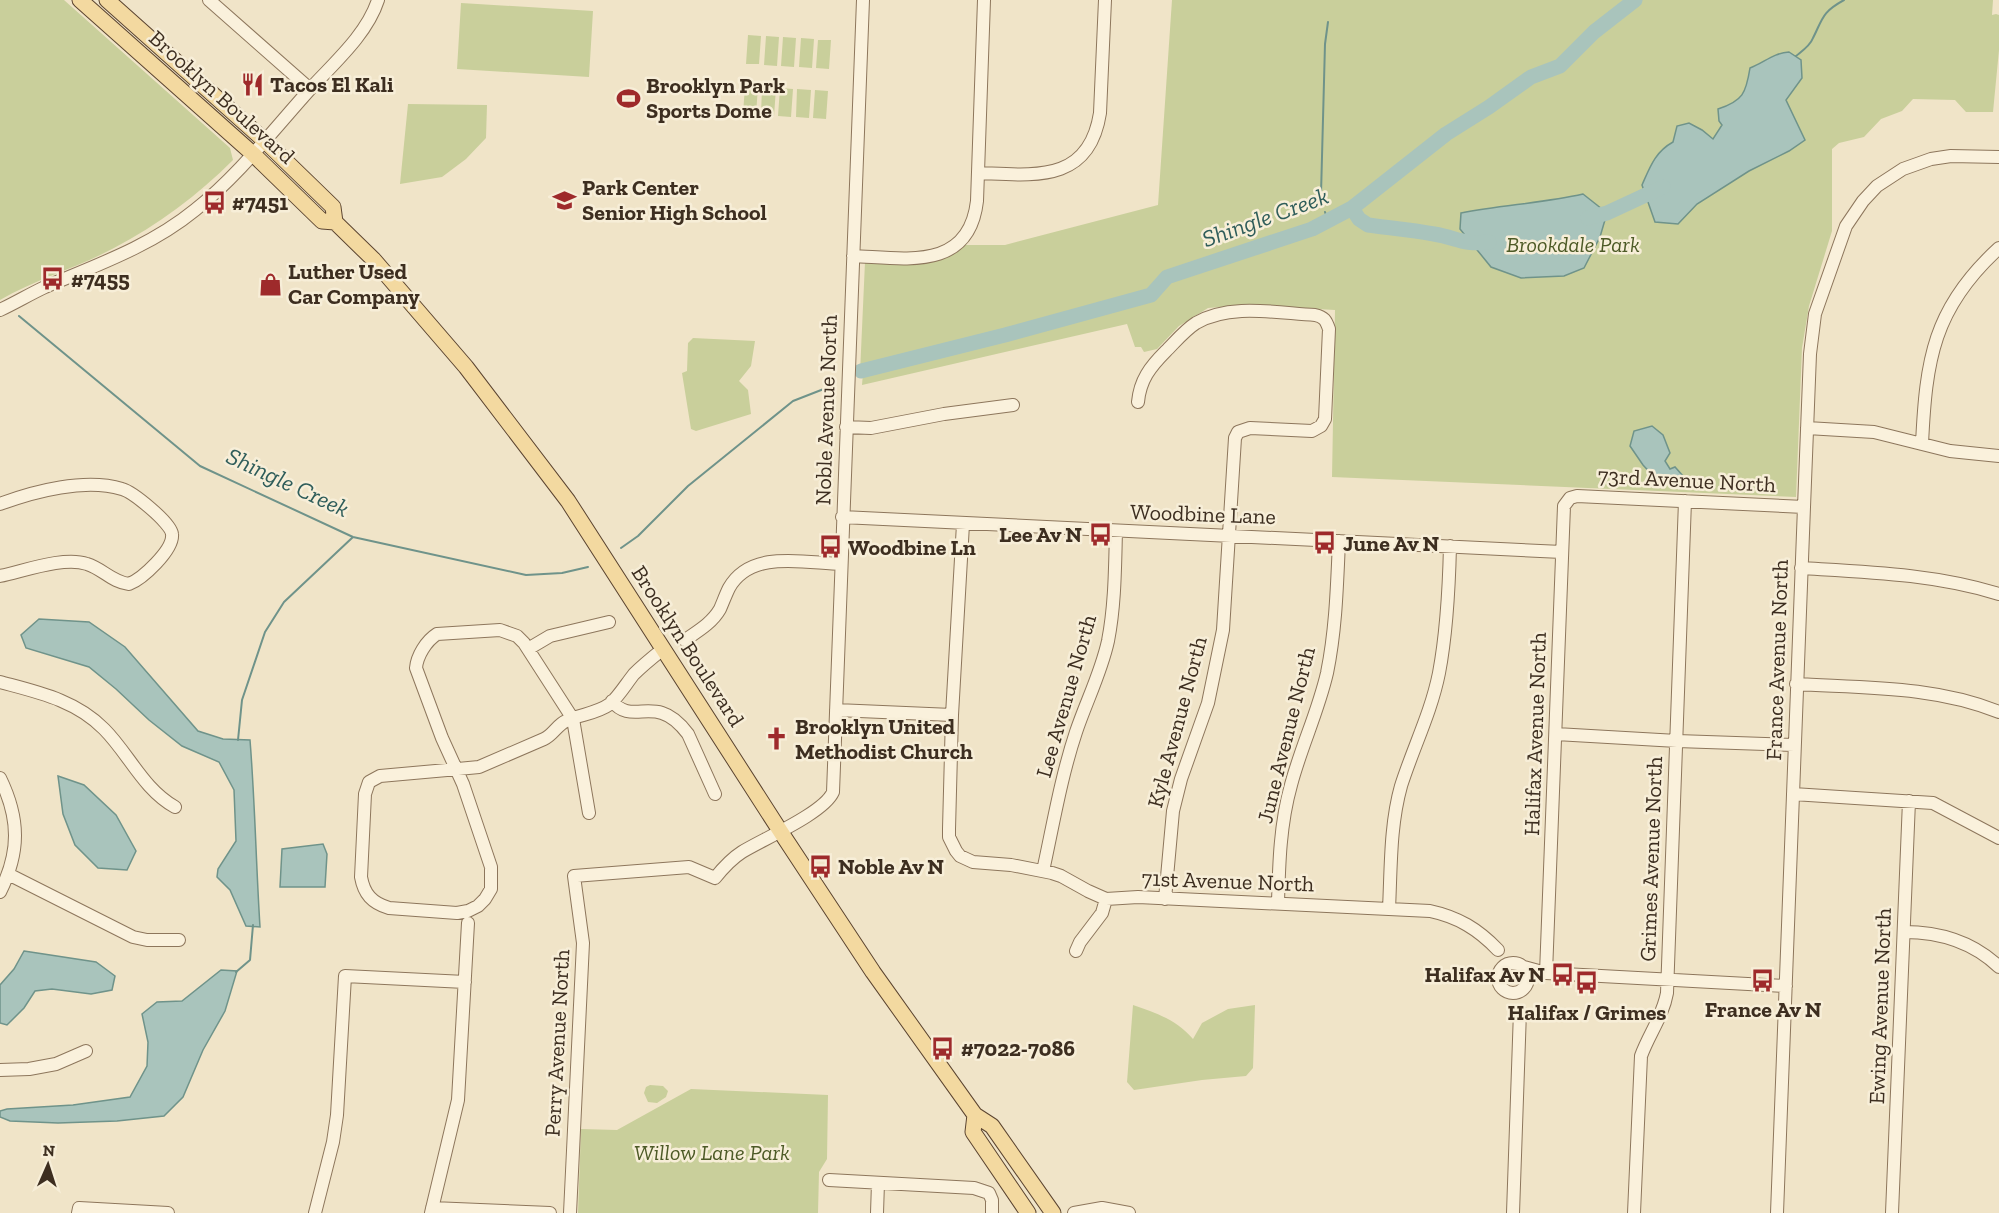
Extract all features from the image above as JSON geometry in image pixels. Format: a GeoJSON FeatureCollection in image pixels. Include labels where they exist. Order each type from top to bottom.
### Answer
{"type":"FeatureCollection","features":[{"type":"Feature","properties":{"kind":"main road","name":"Brooklyn Boulevard"},"geometry":{"type":"LineString","coordinates":[[81,0],[253,154],[322,220],[335,222],[373,259],[495,403],[568,501],[873,972],[975,1115],[992,1126],[1053,1213]]}},
{"type":"Feature","properties":{"kind":"main road","name":"Brooklyn Boulevard"},"geometry":{"type":"LineString","coordinates":[[107,0],[265,141],[333,207],[335,222]]}},
{"type":"Feature","properties":{"kind":"main road","name":"Brooklyn Boulevard"},"geometry":{"type":"LineString","coordinates":[[975,1115],[973,1132],[1028,1213]]}},
{"type":"Feature","properties":{"kind":"street"},"geometry":{"type":"LineString","coordinates":[[209,0],[310,89]]}},
{"type":"Feature","properties":{"kind":"street"},"geometry":{"type":"LineString","coordinates":[[0,310],[43,288],[119,256],[170,229],[196,209],[265,141],[360,30],[378,0]]}},
{"type":"Feature","properties":{"kind":"street","name":"Noble Avenue North"},"geometry":{"type":"LineString","coordinates":[[780,831],[824,804],[830,797],[833,780],[863,0]]}},
{"type":"Feature","properties":{"kind":"street"},"geometry":{"type":"LineString","coordinates":[[853,256],[928,258],[949,250],[966,234],[975,212],[984,0]]}},
{"type":"Feature","properties":{"kind":"street"},"geometry":{"type":"LineString","coordinates":[[978,173],[1046,174],[1073,163],[1092,141],[1098,128],[1100,113],[1105,0]]}},
{"type":"Feature","properties":{"kind":"street","name":"France Avenue North"},"geometry":{"type":"LineString","coordinates":[[1777,1213],[1803,507],[1810,354],[1815,314],[1846,226],[1863,201],[1886,180],[1903,169],[1931,159],[1951,156],[1999,158]]}},
{"type":"Feature","properties":{"kind":"street"},"geometry":{"type":"LineString","coordinates":[[1922,444],[1927,372],[1941,325],[1966,283],[1999,248]]}},
{"type":"Feature","properties":{"kind":"street","name":"Kyle Avenue North"},"geometry":{"type":"LineString","coordinates":[[1138,402],[1139,388],[1158,360],[1195,324],[1209,317],[1239,312],[1322,316],[1327,321],[1329,329],[1325,419],[1321,426],[1312,430],[1250,428],[1238,432],[1234,444],[1223,630],[1208,703],[1181,779],[1173,811],[1166,899]]}},
{"type":"Feature","properties":{"kind":"street"},"geometry":{"type":"LineString","coordinates":[[846,427],[888,426],[944,414],[1013,405]]}},
{"type":"Feature","properties":{"kind":"street"},"geometry":{"type":"LineString","coordinates":[[1808,428],[1874,432],[1950,451],[1999,456]]}},
{"type":"Feature","properties":{"kind":"street"},"geometry":{"type":"LineString","coordinates":[[0,504],[63,487],[115,487],[134,495],[166,524],[173,537],[167,550],[143,576],[129,584],[112,579],[96,567],[74,561],[0,576]]}},
{"type":"Feature","properties":{"kind":"street","name":"73rd Avenue North"},"geometry":{"type":"LineString","coordinates":[[1570,498],[1577,496],[1803,507]]}},
{"type":"Feature","properties":{"kind":"street","name":"Halifax Avenue North"},"geometry":{"type":"LineString","coordinates":[[1546,974],[1564,506],[1570,498]]}},
{"type":"Feature","properties":{"kind":"street","name":"Grimes Avenue North"},"geometry":{"type":"LineString","coordinates":[[1634,1213],[1641,1056],[1647,1039],[1661,1015],[1667,993],[1685,501]]}},
{"type":"Feature","properties":{"kind":"street","name":"Woodbine Lane"},"geometry":{"type":"LineString","coordinates":[[842,518],[1562,552]]}},
{"type":"Feature","properties":{"kind":"street"},"geometry":{"type":"LineString","coordinates":[[836,710],[952,715],[963,524]]}},
{"type":"Feature","properties":{"kind":"street","name":"Lee Avenue North"},"geometry":{"type":"LineString","coordinates":[[1043,871],[1065,770],[1076,732],[1100,669],[1113,615],[1116,531]]}},
{"type":"Feature","properties":{"kind":"street","name":"June Avenue North"},"geometry":{"type":"LineString","coordinates":[[1278,903],[1284,817],[1291,785],[1318,708],[1332,644],[1339,541]]}},
{"type":"Feature","properties":{"kind":"street"},"geometry":{"type":"LineString","coordinates":[[1389,909],[1394,819],[1401,787],[1430,710],[1443,647],[1448,603],[1450,546]]}},
{"type":"Feature","properties":{"kind":"street"},"geometry":{"type":"LineString","coordinates":[[685,640],[709,622],[718,611],[737,577],[752,567],[780,561],[841,564]]}},
{"type":"Feature","properties":{"kind":"street"},"geometry":{"type":"LineString","coordinates":[[1801,568],[1913,576],[1949,581],[1999,594]]}},
{"type":"Feature","properties":{"kind":"street"},"geometry":{"type":"LineString","coordinates":[[528,649],[550,636],[609,622]]}},
{"type":"Feature","properties":{"kind":"street"},"geometry":{"type":"LineString","coordinates":[[589,813],[573,719],[528,649],[517,636],[500,630],[445,632],[432,637],[417,659],[416,668],[442,738],[458,769],[491,867],[491,889],[483,901],[468,911],[457,913],[389,908],[372,901],[366,894],[361,877],[365,794],[369,782],[380,776],[458,769],[479,767],[544,739],[564,722],[573,719],[599,711],[612,701],[642,666],[663,650]]}},
{"type":"Feature","properties":{"kind":"street"},"geometry":{"type":"LineString","coordinates":[[0,682],[60,699],[91,716],[115,742],[151,789],[175,807]]}},
{"type":"Feature","properties":{"kind":"street"},"geometry":{"type":"LineString","coordinates":[[1796,684],[1924,692],[1954,697],[1999,712]]}},
{"type":"Feature","properties":{"kind":"street"},"geometry":{"type":"LineString","coordinates":[[612,701],[623,711],[662,712],[684,728],[716,794]]}},
{"type":"Feature","properties":{"kind":"street","name":"71st Avenue North"},"geometry":{"type":"LineString","coordinates":[[952,715],[949,837],[960,856],[973,862],[1011,865],[1061,876],[1106,899],[1278,903],[1430,911],[1445,914],[1474,928],[1513,965],[1546,974],[1786,986]]}},
{"type":"Feature","properties":{"kind":"street"},"geometry":{"type":"LineString","coordinates":[[1556,734],[1794,745]]}},
{"type":"Feature","properties":{"kind":"street"},"geometry":{"type":"LineString","coordinates":[[0,778],[10,802],[15,827],[13,861],[0,892]]}},
{"type":"Feature","properties":{"kind":"street"},"geometry":{"type":"LineString","coordinates":[[1793,794],[1908,801],[1939,806],[1999,838]]}},
{"type":"Feature","properties":{"kind":"street","name":"Ewing Avenue North"},"geometry":{"type":"LineString","coordinates":[[1892,1213],[1908,801]]}},
{"type":"Feature","properties":{"kind":"street","name":"Perry Avenue North"},"geometry":{"type":"LineString","coordinates":[[570,1213],[584,943],[574,876],[689,867],[715,878],[729,862],[780,831]]}},
{"type":"Feature","properties":{"kind":"street"},"geometry":{"type":"LineString","coordinates":[[8,874],[133,937],[147,940],[179,940]]}},
{"type":"Feature","properties":{"kind":"street"},"geometry":{"type":"LineString","coordinates":[[1076,951],[1102,913],[1106,899]]}},
{"type":"Feature","properties":{"kind":"street"},"geometry":{"type":"LineString","coordinates":[[468,923],[458,1100],[431,1211],[550,1213]]}},
{"type":"Feature","properties":{"kind":"street"},"geometry":{"type":"LineString","coordinates":[[1904,932],[1940,935],[1959,941],[1977,949],[1999,968]]}},
{"type":"Feature","properties":{"kind":"street"},"geometry":{"type":"LineString","coordinates":[[1513,1213],[1520,988],[1527,971],[1513,965],[1497,975],[1499,985],[1520,988]]}},
{"type":"Feature","properties":{"kind":"street","name":"71st Avenue North"},"geometry":{"type":"LineString","coordinates":[[1520,988],[1546,974]]}},
{"type":"Feature","properties":{"kind":"street"},"geometry":{"type":"LineString","coordinates":[[315,1213],[338,1115],[345,976],[465,982]]}},
{"type":"Feature","properties":{"kind":"street"},"geometry":{"type":"LineString","coordinates":[[0,1070],[56,1064],[86,1051]]}},
{"type":"Feature","properties":{"kind":"street"},"geometry":{"type":"LineString","coordinates":[[829,1180],[974,1188],[989,1193],[992,1200],[992,1213]]}},
{"type":"Feature","properties":{"kind":"street"},"geometry":{"type":"LineString","coordinates":[[877,1213],[878,1183]]}},
{"type":"Feature","properties":{"kind":"street"},"geometry":{"type":"LineString","coordinates":[[1074,1213],[1102,1208],[1129,1213]]}},
{"type":"Feature","properties":{"kind":"street"},"geometry":{"type":"LineString","coordinates":[[79,1211],[168,1213]]}},
{"type":"Feature","properties":{"kind":"green space"},"geometry":{"type":"Polygon","coordinates":[[[0,0],[64,0],[230,148],[233,160],[177,208],[130,239],[0,300],[0,0]]]}},
{"type":"Feature","properties":{"kind":"green space","name":"Brookdale Park"},"geometry":{"type":"Polygon","coordinates":[[[1172,0],[1993,0],[1992,15],[1999,15],[1999,50],[1993,112],[1966,112],[1955,100],[1913,99],[1902,111],[1881,119],[1864,137],[1839,143],[1832,149],[1832,231],[1809,306],[1802,348],[1796,497],[1332,477],[1335,310],[1244,305],[1208,308],[1179,326],[1157,349],[1144,352],[1141,347],[1135,347],[1127,324],[862,385],[863,373],[860,373],[865,262],[962,245],[1005,245],[1158,205],[1172,0]]]}},
{"type":"Feature","properties":{"kind":"green space"},"geometry":{"type":"Polygon","coordinates":[[[461,3],[593,11],[589,77],[457,69],[461,3]]]}},
{"type":"Feature","properties":{"kind":"green space"},"geometry":{"type":"Polygon","coordinates":[[[748,35],[761,36],[759,64],[746,64],[748,35]]]}},
{"type":"Feature","properties":{"kind":"green space"},"geometry":{"type":"Polygon","coordinates":[[[766,36],[779,37],[777,66],[764,65],[766,36]]]}},
{"type":"Feature","properties":{"kind":"green space"},"geometry":{"type":"Polygon","coordinates":[[[783,37],[796,38],[794,67],[781,66],[783,37]]]}},
{"type":"Feature","properties":{"kind":"green space"},"geometry":{"type":"Polygon","coordinates":[[[801,38],[814,39],[812,68],[799,67],[801,38]]]}},
{"type":"Feature","properties":{"kind":"green space"},"geometry":{"type":"Polygon","coordinates":[[[818,40],[831,40],[829,69],[816,68],[818,40]]]}},
{"type":"Feature","properties":{"kind":"green space"},"geometry":{"type":"Polygon","coordinates":[[[745,86],[758,86],[756,115],[743,114],[745,86]]]}},
{"type":"Feature","properties":{"kind":"green space"},"geometry":{"type":"Polygon","coordinates":[[[762,87],[776,88],[774,116],[761,115],[762,87]]]}},
{"type":"Feature","properties":{"kind":"green space"},"geometry":{"type":"Polygon","coordinates":[[[780,88],[793,89],[791,117],[778,116],[780,88]]]}},
{"type":"Feature","properties":{"kind":"green space"},"geometry":{"type":"Polygon","coordinates":[[[797,89],[811,90],[809,118],[796,117],[797,89]]]}},
{"type":"Feature","properties":{"kind":"green space"},"geometry":{"type":"Polygon","coordinates":[[[815,90],[828,91],[826,119],[813,118],[815,90]]]}},
{"type":"Feature","properties":{"kind":"green space"},"geometry":{"type":"Polygon","coordinates":[[[408,104],[487,105],[486,138],[466,159],[442,177],[400,184],[408,104]]]}},
{"type":"Feature","properties":{"kind":"green space"},"geometry":{"type":"Polygon","coordinates":[[[693,338],[755,341],[751,366],[739,381],[748,390],[751,414],[696,431],[691,429],[682,373],[687,371],[688,343],[693,338]]]}},
{"type":"Feature","properties":{"kind":"green space"},"geometry":{"type":"Polygon","coordinates":[[[1133,1005],[1173,1022],[1193,1039],[1202,1023],[1228,1009],[1255,1005],[1253,1068],[1246,1076],[1134,1090],[1127,1082],[1133,1005]]]}},
{"type":"Feature","properties":{"kind":"green space"},"geometry":{"type":"Polygon","coordinates":[[[663,1086],[668,1091],[666,1097],[657,1103],[648,1102],[644,1093],[646,1087],[663,1086]]]}},
{"type":"Feature","properties":{"kind":"green space","name":"Willow Lane Park"},"geometry":{"type":"Polygon","coordinates":[[[691,1089],[828,1095],[827,1159],[819,1172],[818,1213],[578,1213],[581,1129],[617,1130],[691,1089]]]}},
{"type":"Feature","properties":{"kind":"water"},"geometry":{"type":"Polygon","coordinates":[[[1789,52],[1801,60],[1802,78],[1786,100],[1805,140],[1789,151],[1749,171],[1697,204],[1678,224],[1655,222],[1642,185],[1657,155],[1673,142],[1677,126],[1689,123],[1713,139],[1722,125],[1719,121],[1718,109],[1733,103],[1742,95],[1750,68],[1773,56],[1789,52]]]}},
{"type":"Feature","properties":{"kind":"water"},"geometry":{"type":"Polygon","coordinates":[[[1583,194],[1607,213],[1600,237],[1584,268],[1564,276],[1521,278],[1491,267],[1460,229],[1461,213],[1583,194]]]}},
{"type":"Feature","properties":{"kind":"water"},"geometry":{"type":"Polygon","coordinates":[[[1652,426],[1663,435],[1670,453],[1665,461],[1670,469],[1675,467],[1683,476],[1656,479],[1630,446],[1634,431],[1652,426]]]}},
{"type":"Feature","properties":{"kind":"water"},"geometry":{"type":"Polygon","coordinates":[[[39,619],[89,622],[125,647],[198,731],[223,739],[250,740],[260,927],[246,926],[230,890],[217,877],[218,869],[236,841],[234,790],[219,762],[182,746],[89,667],[26,648],[21,635],[39,619]]]}},
{"type":"Feature","properties":{"kind":"water"},"geometry":{"type":"Polygon","coordinates":[[[58,776],[84,785],[116,815],[136,851],[127,870],[98,868],[75,845],[63,814],[58,776]]]}},
{"type":"Feature","properties":{"kind":"water"},"geometry":{"type":"Polygon","coordinates":[[[323,844],[327,854],[325,887],[280,887],[282,849],[323,844]]]}},
{"type":"Feature","properties":{"kind":"water"},"geometry":{"type":"Polygon","coordinates":[[[24,951],[96,962],[115,976],[112,990],[91,994],[52,989],[35,991],[24,1008],[7,1025],[0,1023],[0,985],[14,969],[24,951]]]}},
{"type":"Feature","properties":{"kind":"water"},"geometry":{"type":"Polygon","coordinates":[[[221,970],[237,971],[225,1011],[203,1050],[183,1097],[164,1116],[117,1121],[58,1123],[10,1121],[0,1117],[0,1111],[7,1109],[73,1105],[130,1097],[147,1066],[148,1042],[142,1014],[157,1002],[182,1001],[221,970]]]}},
{"type":"Feature","properties":{"kind":"waterway","name":"Shingle Creek"},"geometry":{"type":"LineString","coordinates":[[861,371],[1151,295],[1167,277],[1312,229],[1352,208],[1446,134],[1531,77],[1560,66],[1594,32],[1635,0]]}},
{"type":"Feature","properties":{"kind":"waterway"},"geometry":{"type":"LineString","coordinates":[[1796,56],[1810,43],[1827,12],[1844,0]]}},
{"type":"Feature","properties":{"kind":"waterway"},"geometry":{"type":"LineString","coordinates":[[1321,194],[1325,44],[1328,22]]}},
{"type":"Feature","properties":{"kind":"waterway"},"geometry":{"type":"LineString","coordinates":[[1588,218],[1607,213],[1663,187]]}},
{"type":"Feature","properties":{"kind":"waterway"},"geometry":{"type":"LineString","coordinates":[[1352,208],[1359,219],[1368,225],[1434,234],[1466,242],[1489,242]]}},
{"type":"Feature","properties":{"kind":"waterway"},"geometry":{"type":"LineString","coordinates":[[1325,212],[1328,221]]}},
{"type":"Feature","properties":{"kind":"waterway","name":"Shingle Creek"},"geometry":{"type":"LineString","coordinates":[[19,316],[200,466],[353,537],[526,575],[562,573],[588,567]]}},
{"type":"Feature","properties":{"kind":"waterway","name":"Shingle Creek"},"geometry":{"type":"LineString","coordinates":[[621,548],[638,536],[688,486],[793,401],[834,385]]}},
{"type":"Feature","properties":{"kind":"waterway"},"geometry":{"type":"LineString","coordinates":[[238,740],[242,700],[265,632],[284,602],[353,537]]}},
{"type":"Feature","properties":{"kind":"waterway"},"geometry":{"type":"LineString","coordinates":[[236,972],[250,960],[253,925]]}},
{"type":"Feature","properties":{"kind":"place","name":"Tacos El Kali"},"geometry":{"type":"Point","coordinates":[252,84]}},
{"type":"Feature","properties":{"kind":"place","name":"Brooklyn Park Sports Dome"},"geometry":{"type":"Point","coordinates":[628,98]}},
{"type":"Feature","properties":{"kind":"place","name":"Park Center Senior High School"},"geometry":{"type":"Point","coordinates":[564,200]}},
{"type":"Feature","properties":{"kind":"place","name":"#7451"},"geometry":{"type":"Point","coordinates":[214,202]}},
{"type":"Feature","properties":{"kind":"place","name":"#7455"},"geometry":{"type":"Point","coordinates":[53,279]}},
{"type":"Feature","properties":{"kind":"place","name":"Luther Used Car Company"},"geometry":{"type":"Point","coordinates":[270,284]}},
{"type":"Feature","properties":{"kind":"place","name":"Lee Av N"},"geometry":{"type":"Point","coordinates":[1100,534]}},
{"type":"Feature","properties":{"kind":"place","name":"June Av N"},"geometry":{"type":"Point","coordinates":[1325,543]}},
{"type":"Feature","properties":{"kind":"place","name":"Woodbine Ln"},"geometry":{"type":"Point","coordinates":[830,547]}},
{"type":"Feature","properties":{"kind":"place","name":"Brooklyn United Methodist Church"},"geometry":{"type":"Point","coordinates":[777,739]}},
{"type":"Feature","properties":{"kind":"place","name":"Noble Av N"},"geometry":{"type":"Point","coordinates":[820,866]}},
{"type":"Feature","properties":{"kind":"place","name":"Halifax Av N"},"geometry":{"type":"Point","coordinates":[1563,974]}},
{"type":"Feature","properties":{"kind":"place","name":"France Av N"},"geometry":{"type":"Point","coordinates":[1763,980]}},
{"type":"Feature","properties":{"kind":"place","name":"Halifax / Grimes"},"geometry":{"type":"Point","coordinates":[1587,983]}},
{"type":"Feature","properties":{"kind":"place","name":"#7022-7086"},"geometry":{"type":"Point","coordinates":[943,1048]}}]}
